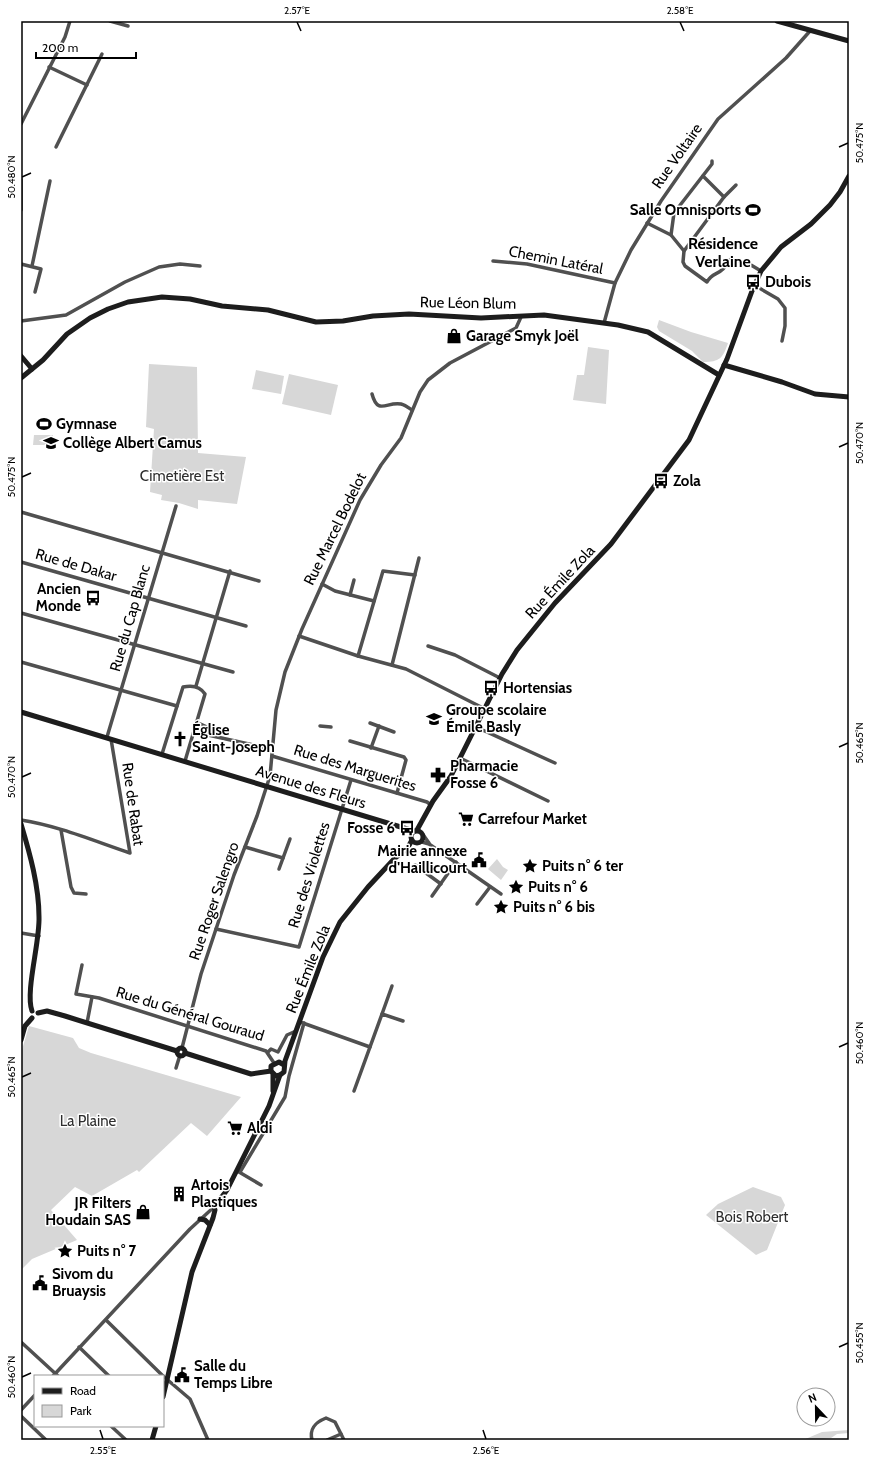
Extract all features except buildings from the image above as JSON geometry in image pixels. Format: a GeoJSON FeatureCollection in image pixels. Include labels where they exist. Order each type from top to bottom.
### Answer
{"type":"FeatureCollection","features":[{"type":"Feature","properties":{"kind":"street"},"geometry":{"type":"LineString","coordinates":[[21,124],[64,37],[70,21]]}},
{"type":"Feature","properties":{"kind":"street"},"geometry":{"type":"LineString","coordinates":[[112,21],[128,26]]}},
{"type":"Feature","properties":{"kind":"street"},"geometry":{"type":"LineString","coordinates":[[777,21],[849,41]]}},
{"type":"Feature","properties":{"kind":"street","name":"Rue Voltaire"},"geometry":{"type":"LineString","coordinates":[[604,323],[615,284],[631,250],[647,223],[718,119],[786,58],[810,31]]}},
{"type":"Feature","properties":{"kind":"street"},"geometry":{"type":"LineString","coordinates":[[56,147],[102,54]]}},
{"type":"Feature","properties":{"kind":"street"},"geometry":{"type":"LineString","coordinates":[[49,67],[87,85]]}},
{"type":"Feature","properties":{"kind":"street"},"geometry":{"type":"LineString","coordinates":[[671,235],[674,214],[712,164],[712,161]]}},
{"type":"Feature","properties":{"kind":"street"},"geometry":{"type":"LineString","coordinates":[[703,176],[724,197]]}},
{"type":"Feature","properties":{"kind":"street","name":"Rue Émile Zola"},"geometry":{"type":"LineString","coordinates":[[292,1042],[296,1031],[302,1023],[324,955],[340,922],[368,887],[410,846],[415,833],[431,805],[451,776],[500,678],[517,650],[535,625],[610,544],[676,460],[689,440],[724,365],[754,285],[762,271],[781,247],[830,205],[840,192],[849,176]]}},
{"type":"Feature","properties":{"kind":"street"},"geometry":{"type":"LineString","coordinates":[[21,179],[21,210]]}},
{"type":"Feature","properties":{"kind":"street"},"geometry":{"type":"LineString","coordinates":[[32,266],[50,181]]}},
{"type":"Feature","properties":{"kind":"street"},"geometry":{"type":"LineString","coordinates":[[736,185],[724,197],[684,251],[683,262],[685,266],[707,282],[711,275],[722,270],[727,261],[731,259],[751,265],[762,271]]}},
{"type":"Feature","properties":{"kind":"street"},"geometry":{"type":"LineString","coordinates":[[647,223],[671,235],[684,251]]}},
{"type":"Feature","properties":{"kind":"street","name":"Chemin Latéral"},"geometry":{"type":"LineString","coordinates":[[493,262],[527,264],[615,284]]}},
{"type":"Feature","properties":{"kind":"street"},"geometry":{"type":"LineString","coordinates":[[21,264],[41,269],[35,292]]}},
{"type":"Feature","properties":{"kind":"street"},"geometry":{"type":"LineString","coordinates":[[21,322],[66,315],[125,282],[159,267],[180,264],[200,266]]}},
{"type":"Feature","properties":{"kind":"street"},"geometry":{"type":"LineString","coordinates":[[754,285],[778,299],[785,308],[785,326],[782,341]]}},
{"type":"Feature","properties":{"kind":"street","name":"Rue Léon Blum"},"geometry":{"type":"LineString","coordinates":[[21,378],[71,331],[90,318],[108,309],[140,300],[162,297],[205,302],[222,306],[268,310],[316,322],[343,321],[396,314],[481,318],[549,316],[604,323],[630,327],[648,332],[719,375]]}},
{"type":"Feature","properties":{"kind":"street","name":"Rue Marcel Bodelot"},"geometry":{"type":"LineString","coordinates":[[267,786],[280,688],[299,636],[360,500],[381,465],[401,438],[421,390],[439,370],[516,328],[521,316]]}},
{"type":"Feature","properties":{"kind":"street"},"geometry":{"type":"LineString","coordinates":[[21,356],[32,369]]}},
{"type":"Feature","properties":{"kind":"street"},"geometry":{"type":"LineString","coordinates":[[724,365],[782,382],[815,394],[849,397]]}},
{"type":"Feature","properties":{"kind":"street"},"geometry":{"type":"LineString","coordinates":[[372,394],[376,404],[381,406],[398,403],[412,410]]}},
{"type":"Feature","properties":{"kind":"street","name":"Rue du Cap Blanc"},"geometry":{"type":"LineString","coordinates":[[109,738],[120,691],[176,506]]}},
{"type":"Feature","properties":{"kind":"street"},"geometry":{"type":"LineString","coordinates":[[21,512],[259,580]]}},
{"type":"Feature","properties":{"kind":"street"},"geometry":{"type":"LineString","coordinates":[[392,665],[419,558]]}},
{"type":"Feature","properties":{"kind":"street","name":"Rue de Dakar"},"geometry":{"type":"LineString","coordinates":[[21,562],[246,626]]}},
{"type":"Feature","properties":{"kind":"street"},"geometry":{"type":"LineString","coordinates":[[196,686],[230,571]]}},
{"type":"Feature","properties":{"kind":"street"},"geometry":{"type":"LineString","coordinates":[[358,656],[383,571],[415,575]]}},
{"type":"Feature","properties":{"kind":"street"},"geometry":{"type":"LineString","coordinates":[[350,595],[354,580]]}},
{"type":"Feature","properties":{"kind":"street"},"geometry":{"type":"LineString","coordinates":[[322,584],[335,591],[374,600]]}},
{"type":"Feature","properties":{"kind":"street"},"geometry":{"type":"LineString","coordinates":[[21,613],[233,672]]}},
{"type":"Feature","properties":{"kind":"street"},"geometry":{"type":"LineString","coordinates":[[299,636],[358,656],[413,672],[485,708]]}},
{"type":"Feature","properties":{"kind":"street"},"geometry":{"type":"LineString","coordinates":[[428,646],[455,655],[500,678]]}},
{"type":"Feature","properties":{"kind":"street"},"geometry":{"type":"LineString","coordinates":[[21,662],[177,706]]}},
{"type":"Feature","properties":{"kind":"street"},"geometry":{"type":"LineString","coordinates":[[162,754],[183,687],[196,686],[205,694],[185,761]]}},
{"type":"Feature","properties":{"kind":"street","name":"Avenue des Fleurs"},"geometry":{"type":"LineString","coordinates":[[21,712],[267,786],[415,833],[419,842]]}},
{"type":"Feature","properties":{"kind":"street"},"geometry":{"type":"LineString","coordinates":[[196,722],[207,727],[206,732],[208,735],[271,748]]}},
{"type":"Feature","properties":{"kind":"street"},"geometry":{"type":"LineString","coordinates":[[370,723],[394,732]]}},
{"type":"Feature","properties":{"kind":"street"},"geometry":{"type":"LineString","coordinates":[[320,726],[331,727]]}},
{"type":"Feature","properties":{"kind":"street"},"geometry":{"type":"LineString","coordinates":[[371,748],[379,726]]}},
{"type":"Feature","properties":{"kind":"street"},"geometry":{"type":"LineString","coordinates":[[476,727],[555,763]]}},
{"type":"Feature","properties":{"kind":"street","name":"Rue de Rabat"},"geometry":{"type":"LineString","coordinates":[[61,830],[86,836],[100,844],[130,853],[109,738]]}},
{"type":"Feature","properties":{"kind":"street"},"geometry":{"type":"LineString","coordinates":[[350,741],[404,758],[406,760],[397,793]]}},
{"type":"Feature","properties":{"kind":"street","name":"Rue des Marguerites"},"geometry":{"type":"LineString","coordinates":[[272,756],[427,802],[431,805]]}},
{"type":"Feature","properties":{"kind":"street"},"geometry":{"type":"LineString","coordinates":[[460,758],[548,801]]}},
{"type":"Feature","properties":{"kind":"street","name":"Rue des Violettes"},"geometry":{"type":"LineString","coordinates":[[216,929],[299,947],[351,780]]}},
{"type":"Feature","properties":{"kind":"street","name":"Rue Roger Salengro"},"geometry":{"type":"LineString","coordinates":[[176,1068],[201,974],[245,847],[258,816],[267,786]]}},
{"type":"Feature","properties":{"kind":"street"},"geometry":{"type":"LineString","coordinates":[[21,820],[61,830],[71,888],[74,893],[86,894]]}},
{"type":"Feature","properties":{"kind":"street"},"geometry":{"type":"LineString","coordinates":[[21,824],[35,882],[40,916],[39,936],[29,1000],[32,1011],[30,1015],[32,1018]]}},
{"type":"Feature","properties":{"kind":"street"},"geometry":{"type":"LineString","coordinates":[[415,833],[419,842],[429,844]]}},
{"type":"Feature","properties":{"kind":"street"},"geometry":{"type":"LineString","coordinates":[[415,833],[501,894]]}},
{"type":"Feature","properties":{"kind":"street"},"geometry":{"type":"LineString","coordinates":[[279,870],[290,839]]}},
{"type":"Feature","properties":{"kind":"street","name":"Rue Émile Zola"},"geometry":{"type":"LineString","coordinates":[[401,855],[410,850],[419,842]]}},
{"type":"Feature","properties":{"kind":"street"},"geometry":{"type":"LineString","coordinates":[[245,847],[283,858]]}},
{"type":"Feature","properties":{"kind":"street"},"geometry":{"type":"LineString","coordinates":[[432,896],[456,862]]}},
{"type":"Feature","properties":{"kind":"street"},"geometry":{"type":"LineString","coordinates":[[412,868],[415,865],[441,884]]}},
{"type":"Feature","properties":{"kind":"street"},"geometry":{"type":"LineString","coordinates":[[477,904],[490,887]]}},
{"type":"Feature","properties":{"kind":"street"},"geometry":{"type":"LineString","coordinates":[[21,934],[39,936]]}},
{"type":"Feature","properties":{"kind":"street","name":"Rue du Général Gouraud"},"geometry":{"type":"LineString","coordinates":[[82,964],[76,994],[92,997],[268,1052],[276,1062]]}},
{"type":"Feature","properties":{"kind":"street"},"geometry":{"type":"LineString","coordinates":[[354,1091],[392,986]]}},
{"type":"Feature","properties":{"kind":"street"},"geometry":{"type":"LineString","coordinates":[[87,1023],[92,997]]}},
{"type":"Feature","properties":{"kind":"street"},"geometry":{"type":"LineString","coordinates":[[32,1011],[36,1011],[38,1013],[47,1011],[251,1074],[272,1073],[280,1075]]}},
{"type":"Feature","properties":{"kind":"street"},"geometry":{"type":"LineString","coordinates":[[21,1040],[25,1026],[32,1018],[36,1018],[38,1013]]}},
{"type":"Feature","properties":{"kind":"street"},"geometry":{"type":"LineString","coordinates":[[382,1014],[404,1021]]}},
{"type":"Feature","properties":{"kind":"street"},"geometry":{"type":"LineString","coordinates":[[238,1171],[260,1141],[286,1093],[302,1023],[370,1047]]}},
{"type":"Feature","properties":{"kind":"street"},"geometry":{"type":"LineString","coordinates":[[268,1052],[271,1049],[278,1052],[287,1035],[296,1031]]}},
{"type":"Feature","properties":{"kind":"street"},"geometry":{"type":"LineString","coordinates":[[273,1095],[271,1066],[292,1042]]}},
{"type":"Feature","properties":{"kind":"street"},"geometry":{"type":"LineString","coordinates":[[21,1342],[55,1375],[79,1347],[200,1219],[214,1207],[227,1190],[238,1171],[273,1095],[292,1042]]}},
{"type":"Feature","properties":{"kind":"street"},"geometry":{"type":"LineString","coordinates":[[276,1062],[290,1071]]}},
{"type":"Feature","properties":{"kind":"street"},"geometry":{"type":"LineString","coordinates":[[238,1171],[261,1185]]}},
{"type":"Feature","properties":{"kind":"street"},"geometry":{"type":"LineString","coordinates":[[208,1440],[190,1399],[164,1377],[192,1272],[215,1213],[214,1207]]}},
{"type":"Feature","properties":{"kind":"street"},"geometry":{"type":"LineString","coordinates":[[200,1219],[205,1220],[210,1225]]}},
{"type":"Feature","properties":{"kind":"street"},"geometry":{"type":"LineString","coordinates":[[106,1320],[162,1375]]}},
{"type":"Feature","properties":{"kind":"street"},"geometry":{"type":"LineString","coordinates":[[79,1347],[108,1375]]}},
{"type":"Feature","properties":{"kind":"street"},"geometry":{"type":"LineString","coordinates":[[21,1410],[34,1396]]}},
{"type":"Feature","properties":{"kind":"street"},"geometry":{"type":"LineString","coordinates":[[21,1416],[46,1440]]}},
{"type":"Feature","properties":{"kind":"street"},"geometry":{"type":"LineString","coordinates":[[312,1440],[311,1432],[313,1427],[317,1422],[326,1418],[335,1422],[344,1440]]}},
{"type":"Feature","properties":{"kind":"street"},"geometry":{"type":"LineString","coordinates":[[112,1427],[126,1440]]}},
{"type":"Feature","properties":{"kind":"street"},"geometry":{"type":"LineString","coordinates":[[152,1440],[156,1427]]}},
{"type":"Feature","properties":{"kind":"street"},"geometry":{"type":"LineString","coordinates":[[328,1440],[341,1434]]}},
{"type":"Feature","properties":{"kind":"green space"},"geometry":{"type":"Polygon","coordinates":[[[659,320],[691,332],[728,343],[720,358],[713,361],[703,362],[692,351],[659,331],[657,327],[659,320]]]}},
{"type":"Feature","properties":{"kind":"green space"},"geometry":{"type":"Polygon","coordinates":[[[588,347],[609,350],[606,404],[573,400],[577,375],[584,375],[588,347]]]}},
{"type":"Feature","properties":{"kind":"green space","name":"Cimetière Est"},"geometry":{"type":"Polygon","coordinates":[[[149,364],[197,367],[198,453],[246,457],[237,504],[198,500],[198,509],[179,503],[161,500],[162,495],[150,492],[154,429],[146,427],[149,364]]]}},
{"type":"Feature","properties":{"kind":"green space"},"geometry":{"type":"Polygon","coordinates":[[[256,370],[284,376],[281,394],[252,389],[256,370]]]}},
{"type":"Feature","properties":{"kind":"green space"},"geometry":{"type":"Polygon","coordinates":[[[289,374],[338,385],[331,415],[282,404],[289,374]]]}},
{"type":"Feature","properties":{"kind":"green space"},"geometry":{"type":"Polygon","coordinates":[[[34,435],[53,435],[52,445],[33,445],[34,435]]]}},
{"type":"Feature","properties":{"kind":"green space"},"geometry":{"type":"Polygon","coordinates":[[[497,859],[503,867],[508,870],[501,880],[488,869],[497,859]]]}},
{"type":"Feature","properties":{"kind":"green space","name":"La Plaine"},"geometry":{"type":"Polygon","coordinates":[[[29,1026],[73,1038],[79,1048],[91,1053],[241,1097],[207,1136],[191,1123],[139,1172],[137,1170],[92,1196],[75,1187],[51,1210],[77,1240],[32,1259],[21,1270],[21,1053],[29,1026]]]}},
{"type":"Feature","properties":{"kind":"green space","name":"Bois Robert"},"geometry":{"type":"Polygon","coordinates":[[[753,1187],[781,1197],[785,1205],[767,1250],[756,1255],[706,1215],[718,1204],[753,1187]]]}},
{"type":"Feature","properties":{"kind":"green space"},"geometry":{"type":"Polygon","coordinates":[[[849,1430],[849,1433],[837,1434],[831,1438],[803,1440],[822,1432],[849,1430]]]}},
{"type":"Feature","properties":{"kind":"place","name":"Salle Omnisports"},"geometry":{"type":"Point","coordinates":[753,210]}},
{"type":"Feature","properties":{"kind":"place","name":"Dubois"},"geometry":{"type":"Point","coordinates":[753,282]}},
{"type":"Feature","properties":{"kind":"place","name":"Garage Smyk Joël"},"geometry":{"type":"Point","coordinates":[454,336]}},
{"type":"Feature","properties":{"kind":"place","name":"Gymnase"},"geometry":{"type":"Point","coordinates":[44,424]}},
{"type":"Feature","properties":{"kind":"place","name":"Collège Albert Camus"},"geometry":{"type":"Point","coordinates":[51,443]}},
{"type":"Feature","properties":{"kind":"place","name":"Zola"},"geometry":{"type":"Point","coordinates":[661,481]}},
{"type":"Feature","properties":{"kind":"place","name":"Ancien Monde"},"geometry":{"type":"Point","coordinates":[93,598]}},
{"type":"Feature","properties":{"kind":"place","name":"Hortensias"},"geometry":{"type":"Point","coordinates":[491,688]}},
{"type":"Feature","properties":{"kind":"place","name":"Groupe scolaire Émile Basly"},"geometry":{"type":"Point","coordinates":[434,719]}},
{"type":"Feature","properties":{"kind":"place","name":"Église Saint-Joseph"},"geometry":{"type":"Point","coordinates":[180,739]}},
{"type":"Feature","properties":{"kind":"place","name":"Pharmacie Fosse 6"},"geometry":{"type":"Point","coordinates":[438,775]}},
{"type":"Feature","properties":{"kind":"place","name":"Carrefour Market"},"geometry":{"type":"Point","coordinates":[466,819]}},
{"type":"Feature","properties":{"kind":"place","name":"Fosse 6"},"geometry":{"type":"Point","coordinates":[407,828]}},
{"type":"Feature","properties":{"kind":"place","name":"Mairie annexe d'Haillicourt"},"geometry":{"type":"Point","coordinates":[479,860]}},
{"type":"Feature","properties":{"kind":"place","name":"Puits n° 6 ter"},"geometry":{"type":"Point","coordinates":[530,866]}},
{"type":"Feature","properties":{"kind":"place","name":"Puits n° 6"},"geometry":{"type":"Point","coordinates":[516,887]}},
{"type":"Feature","properties":{"kind":"place","name":"Puits n° 6 bis"},"geometry":{"type":"Point","coordinates":[501,907]}},
{"type":"Feature","properties":{"kind":"place","name":"Aldi"},"geometry":{"type":"Point","coordinates":[235,1128]}},
{"type":"Feature","properties":{"kind":"place","name":"Artois Plastiques"},"geometry":{"type":"Point","coordinates":[179,1194]}},
{"type":"Feature","properties":{"kind":"place","name":"JR Filters Houdain SAS"},"geometry":{"type":"Point","coordinates":[143,1212]}},
{"type":"Feature","properties":{"kind":"place","name":"Puits n° 7"},"geometry":{"type":"Point","coordinates":[65,1251]}},
{"type":"Feature","properties":{"kind":"place","name":"Sivom du Bruaysis"},"geometry":{"type":"Point","coordinates":[40,1283]}},
{"type":"Feature","properties":{"kind":"place","name":"Salle du Temps Libre"},"geometry":{"type":"Point","coordinates":[182,1375]}},
{"type":"Feature","properties":{"kind":"district","name":"Résidence Verlaine"},"geometry":{"type":"Point","coordinates":[723,252]}}]}
